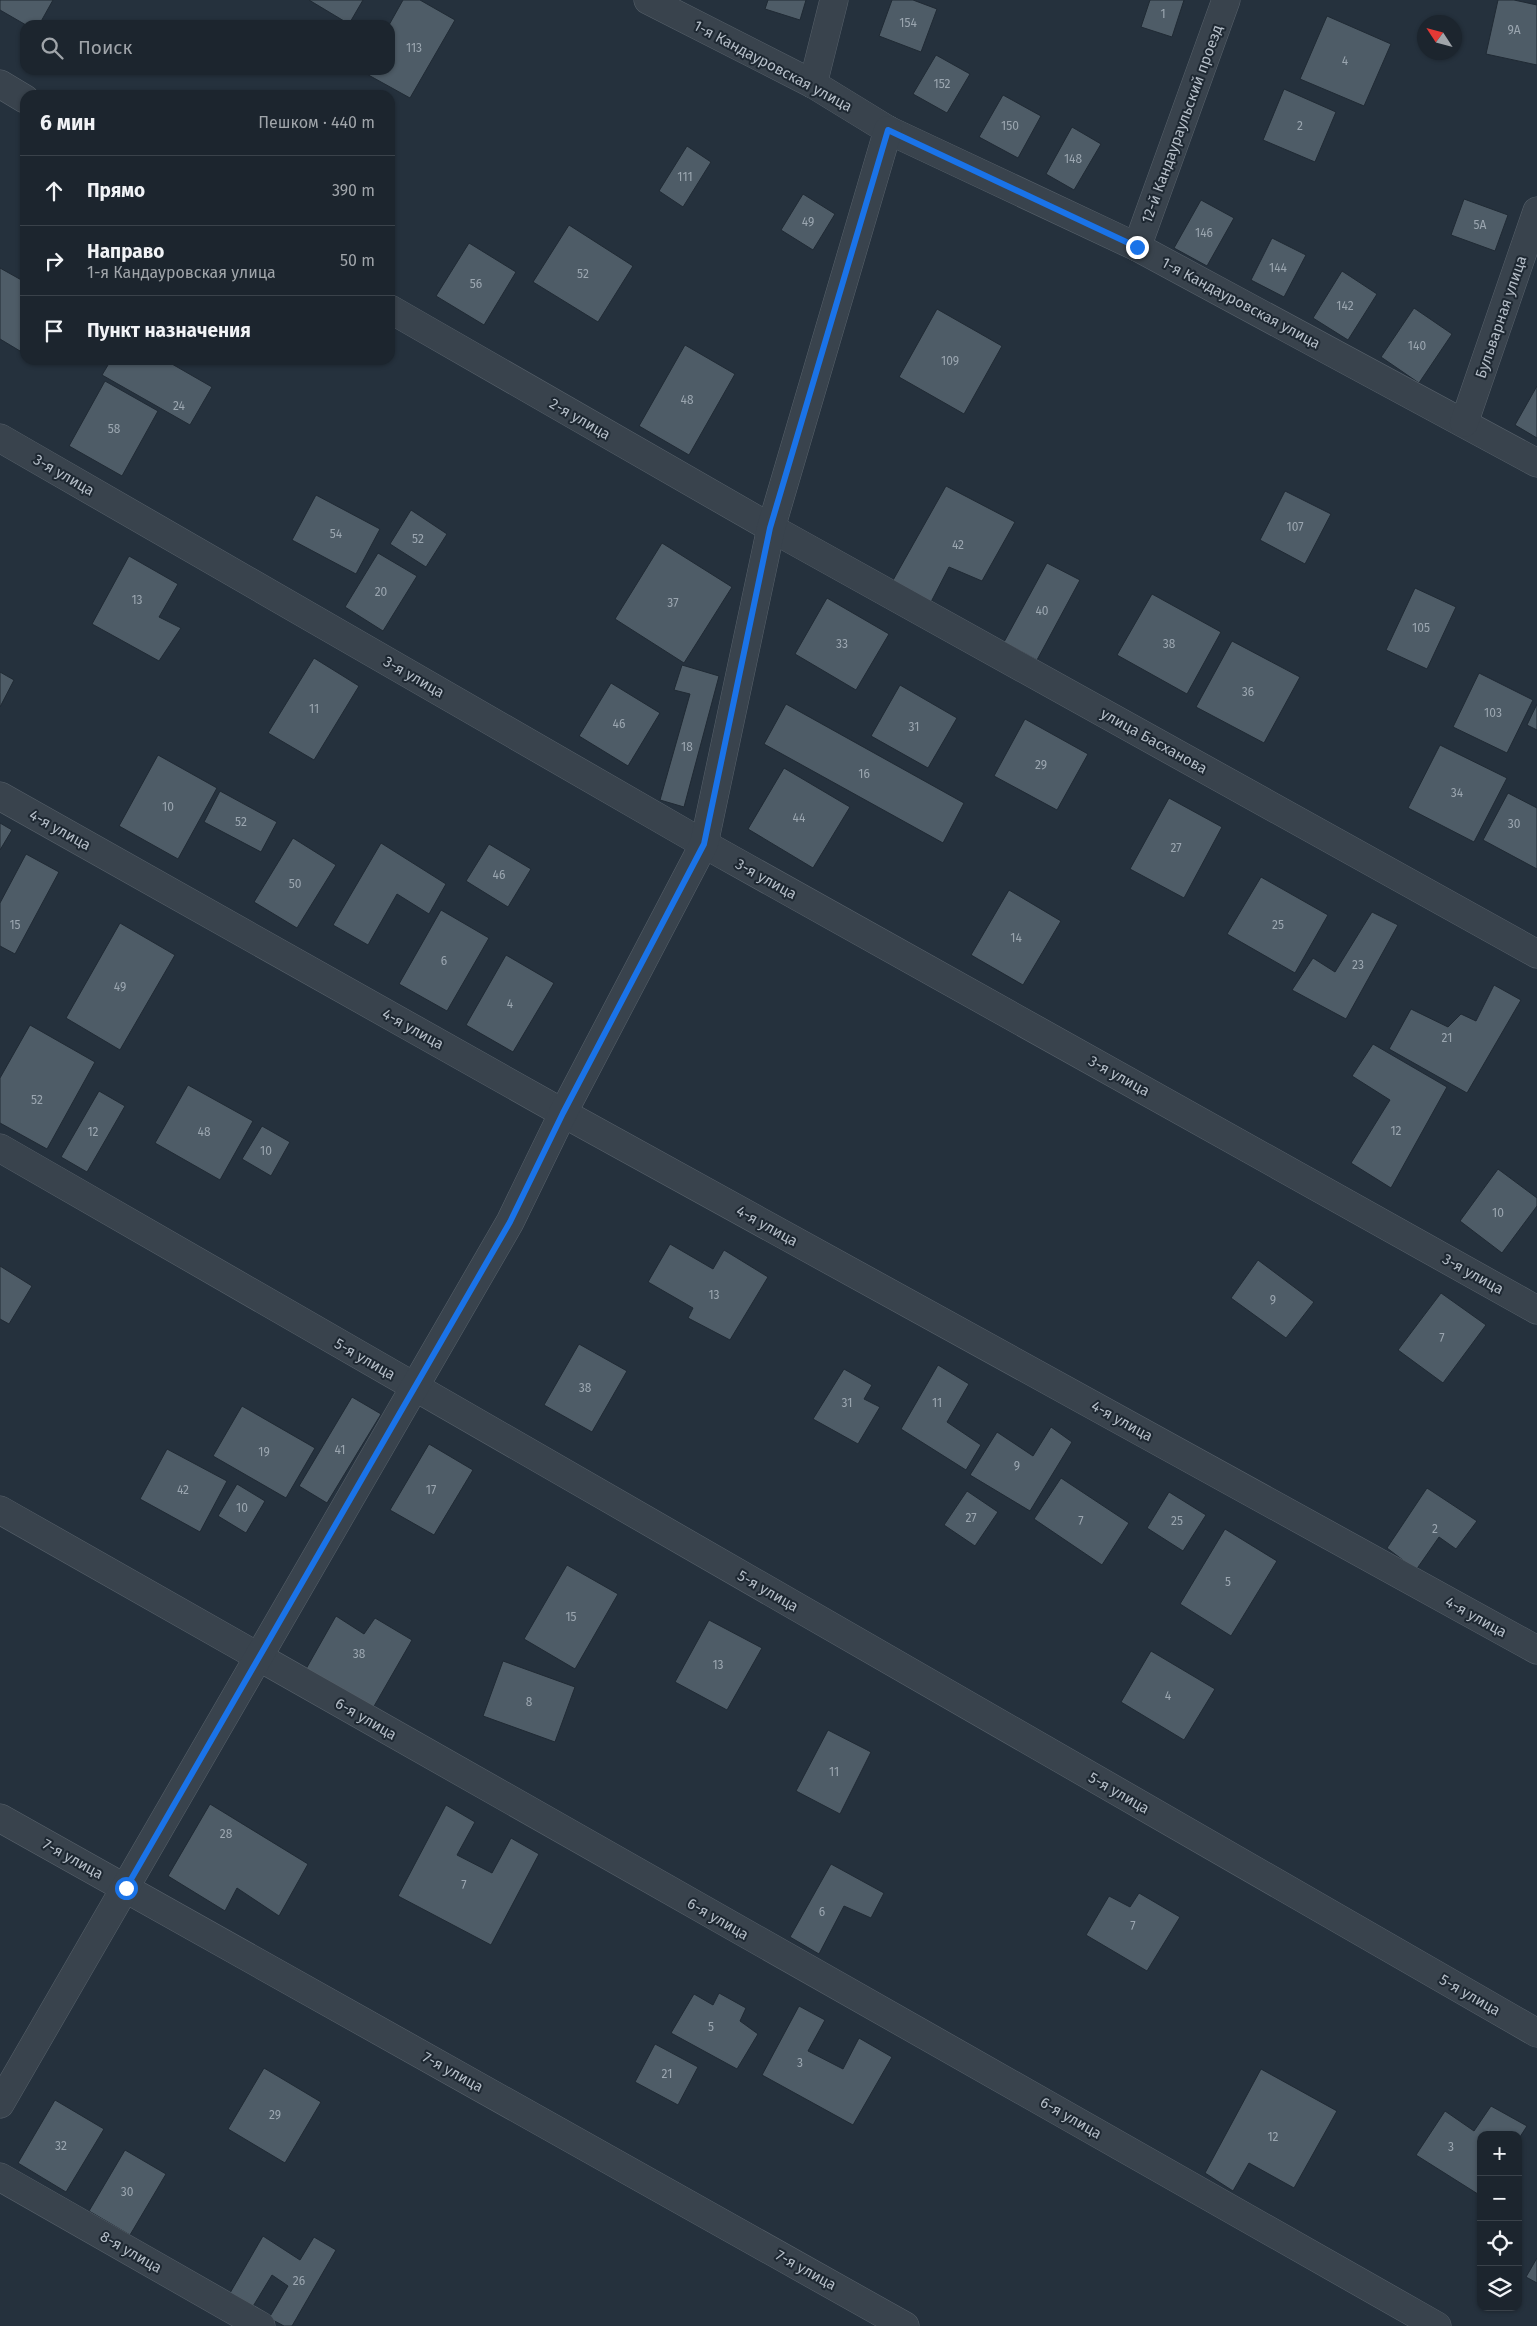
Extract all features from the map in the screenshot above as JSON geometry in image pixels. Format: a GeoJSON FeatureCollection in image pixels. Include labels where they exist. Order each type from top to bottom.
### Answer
{"type":"FeatureCollection","features":[{"type":"Feature","properties":{"kind":"street","name":"1-я Кандауровская улица"},"geometry":{"type":"LineString","coordinates":[[648,0],[813,84],[888,130],[1137,247],[1537,463]]}},
{"type":"Feature","properties":{"kind":"street"},"geometry":{"type":"LineString","coordinates":[[813,84],[834,0]]}},
{"type":"Feature","properties":{"kind":"street","name":"12-й Кандаураульский проезд"},"geometry":{"type":"LineString","coordinates":[[1137,247],[1226,0]]}},
{"type":"Feature","properties":{"kind":"street"},"geometry":{"type":"LineString","coordinates":[[0,84],[20,95]]}},
{"type":"Feature","properties":{"kind":"street"},"geometry":{"type":"LineString","coordinates":[[0,2104],[510,1222],[563,1113],[704,844],[770,528],[888,130]]}},
{"type":"Feature","properties":{"kind":"street","name":"Бульварная улица"},"geometry":{"type":"LineString","coordinates":[[1464,423],[1537,211]]}},
{"type":"Feature","properties":{"kind":"street","name":"2-я улица"},"geometry":{"type":"LineString","coordinates":[[395,312],[770,528]]}},
{"type":"Feature","properties":{"kind":"street","name":"3-я улица"},"geometry":{"type":"LineString","coordinates":[[0,438],[704,844],[1537,1310]]}},
{"type":"Feature","properties":{"kind":"street","name":"улица Басханова"},"geometry":{"type":"LineString","coordinates":[[770,528],[1537,954]]}},
{"type":"Feature","properties":{"kind":"street","name":"4-я улица"},"geometry":{"type":"LineString","coordinates":[[0,796],[563,1113],[1537,1650]]}},
{"type":"Feature","properties":{"kind":"street","name":"5-я улица"},"geometry":{"type":"LineString","coordinates":[[0,1148],[1537,2033]]}},
{"type":"Feature","properties":{"kind":"street","name":"6-я улица"},"geometry":{"type":"LineString","coordinates":[[0,1510],[1437,2326]]}},
{"type":"Feature","properties":{"kind":"street","name":"7-я улица"},"geometry":{"type":"LineString","coordinates":[[0,1818],[905,2326]]}},
{"type":"Feature","properties":{"kind":"street","name":"8-я улица"},"geometry":{"type":"LineString","coordinates":[[0,2177],[262,2326]]}},
{"type":"Feature","properties":{"kind":"building"},"geometry":{"type":"Polygon","coordinates":[[[0,0],[53,0],[42,20],[20,20],[20,22],[0,10],[0,0]]]}},
{"type":"Feature","properties":{"kind":"building"},"geometry":{"type":"Polygon","coordinates":[[[309,0],[363,0],[351,20],[342,20],[309,0]]]}},
{"type":"Feature","properties":{"kind":"building"},"geometry":{"type":"Polygon","coordinates":[[[403,0],[420,0],[455,20],[410,98],[368,75],[395,75],[395,20],[392,20],[403,0]]]}},
{"type":"Feature","properties":{"kind":"building"},"geometry":{"type":"Polygon","coordinates":[[[768,0],[806,0],[800,20],[765,9],[768,0]]]}},
{"type":"Feature","properties":{"kind":"building"},"geometry":{"type":"Polygon","coordinates":[[[892,0],[913,0],[937,9],[921,52],[879,36],[892,0]]]}},
{"type":"Feature","properties":{"kind":"building"},"geometry":{"type":"Polygon","coordinates":[[[1150,0],[1184,0],[1172,37],[1141,27],[1150,0]]]}},
{"type":"Feature","properties":{"kind":"building"},"geometry":{"type":"Polygon","coordinates":[[[1498,0],[1514,0],[1537,5],[1537,65],[1486,54],[1498,0]]]}},
{"type":"Feature","properties":{"kind":"building"},"geometry":{"type":"Polygon","coordinates":[[[1327,16],[1391,44],[1364,106],[1300,79],[1327,16]]]}},
{"type":"Feature","properties":{"kind":"building"},"geometry":{"type":"Polygon","coordinates":[[[936,55],[970,74],[947,113],[913,94],[936,55]]]}},
{"type":"Feature","properties":{"kind":"building"},"geometry":{"type":"Polygon","coordinates":[[[1284,89],[1336,112],[1315,162],[1263,140],[1284,89]]]}},
{"type":"Feature","properties":{"kind":"building"},"geometry":{"type":"Polygon","coordinates":[[[1003,95],[1041,116],[1018,158],[979,137],[1003,95]]]}},
{"type":"Feature","properties":{"kind":"building"},"geometry":{"type":"Polygon","coordinates":[[[1072,127],[1101,144],[1074,190],[1046,174],[1072,127]]]}},
{"type":"Feature","properties":{"kind":"building"},"geometry":{"type":"Polygon","coordinates":[[[687,146],[711,162],[683,207],[659,191],[687,146]]]}},
{"type":"Feature","properties":{"kind":"building"},"geometry":{"type":"Polygon","coordinates":[[[803,194],[835,214],[813,250],[781,230],[803,194]]]}},
{"type":"Feature","properties":{"kind":"building"},"geometry":{"type":"Polygon","coordinates":[[[1464,199],[1508,215],[1495,251],[1451,235],[1464,199]]]}},
{"type":"Feature","properties":{"kind":"building"},"geometry":{"type":"Polygon","coordinates":[[[1201,200],[1234,218],[1207,266],[1174,248],[1201,200]]]}},
{"type":"Feature","properties":{"kind":"building"},"geometry":{"type":"Polygon","coordinates":[[[569,225],[633,266],[598,322],[533,282],[569,225]]]}},
{"type":"Feature","properties":{"kind":"building"},"geometry":{"type":"Polygon","coordinates":[[[1272,238],[1306,255],[1284,297],[1251,280],[1272,238]]]}},
{"type":"Feature","properties":{"kind":"building"},"geometry":{"type":"Polygon","coordinates":[[[469,243],[516,272],[484,325],[436,296],[469,243]]]}},
{"type":"Feature","properties":{"kind":"building"},"geometry":{"type":"Polygon","coordinates":[[[0,268],[20,279],[20,351],[0,339],[0,268]]]}},
{"type":"Feature","properties":{"kind":"building"},"geometry":{"type":"Polygon","coordinates":[[[1342,271],[1377,294],[1348,340],[1313,318],[1342,271]]]}},
{"type":"Feature","properties":{"kind":"building"},"geometry":{"type":"Polygon","coordinates":[[[1414,308],[1452,334],[1419,383],[1381,357],[1414,308]]]}},
{"type":"Feature","properties":{"kind":"building"},"geometry":{"type":"Polygon","coordinates":[[[937,309],[1002,346],[964,414],[899,377],[937,309]]]}},
{"type":"Feature","properties":{"kind":"building"},"geometry":{"type":"Polygon","coordinates":[[[685,345],[735,374],[689,455],[639,426],[685,345]]]}},
{"type":"Feature","properties":{"kind":"building"},"geometry":{"type":"Polygon","coordinates":[[[108,365],[174,365],[212,387],[190,425],[102,375],[108,365]]]}},
{"type":"Feature","properties":{"kind":"building"},"geometry":{"type":"Polygon","coordinates":[[[105,381],[158,411],[122,476],[69,446],[105,381]]]}},
{"type":"Feature","properties":{"kind":"building"},"geometry":{"type":"Polygon","coordinates":[[[1537,386],[1537,438],[1515,425],[1537,386]]]}},
{"type":"Feature","properties":{"kind":"building"},"geometry":{"type":"Polygon","coordinates":[[[946,486],[1015,522],[982,581],[949,567],[931,602],[892,582],[946,486]]]}},
{"type":"Feature","properties":{"kind":"building"},"geometry":{"type":"Polygon","coordinates":[[[1285,491],[1331,514],[1305,564],[1260,540],[1285,491]]]}},
{"type":"Feature","properties":{"kind":"building"},"geometry":{"type":"Polygon","coordinates":[[[316,495],[380,529],[356,574],[292,540],[316,495]]]}},
{"type":"Feature","properties":{"kind":"building"},"geometry":{"type":"Polygon","coordinates":[[[411,510],[447,534],[426,567],[390,544],[411,510]]]}},
{"type":"Feature","properties":{"kind":"building"},"geometry":{"type":"Polygon","coordinates":[[[662,543],[732,587],[684,663],[615,619],[662,543]]]}},
{"type":"Feature","properties":{"kind":"building"},"geometry":{"type":"Polygon","coordinates":[[[378,553],[417,576],[383,631],[345,607],[378,553]]]}},
{"type":"Feature","properties":{"kind":"building"},"geometry":{"type":"Polygon","coordinates":[[[129,556],[178,584],[159,617],[181,628],[159,661],[92,624],[129,556]]]}},
{"type":"Feature","properties":{"kind":"building"},"geometry":{"type":"Polygon","coordinates":[[[1047,563],[1080,580],[1037,660],[1004,642],[1047,563]]]}},
{"type":"Feature","properties":{"kind":"building"},"geometry":{"type":"Polygon","coordinates":[[[1415,588],[1456,607],[1427,669],[1386,650],[1415,588]]]}},
{"type":"Feature","properties":{"kind":"building"},"geometry":{"type":"Polygon","coordinates":[[[1152,594],[1221,632],[1187,694],[1117,655],[1152,594]]]}},
{"type":"Feature","properties":{"kind":"building"},"geometry":{"type":"Polygon","coordinates":[[[827,598],[889,634],[856,690],[795,654],[827,598]]]}},
{"type":"Feature","properties":{"kind":"building"},"geometry":{"type":"Polygon","coordinates":[[[1232,641],[1300,677],[1264,743],[1196,707],[1232,641]]]}},
{"type":"Feature","properties":{"kind":"building"},"geometry":{"type":"Polygon","coordinates":[[[314,658],[359,686],[314,760],[268,733],[314,658]]]}},
{"type":"Feature","properties":{"kind":"building"},"geometry":{"type":"Polygon","coordinates":[[[682,665],[719,676],[684,807],[660,800],[690,694],[674,690],[682,665]]]}},
{"type":"Feature","properties":{"kind":"building"},"geometry":{"type":"Polygon","coordinates":[[[0,672],[14,680],[0,707],[0,672]]]}},
{"type":"Feature","properties":{"kind":"building"},"geometry":{"type":"Polygon","coordinates":[[[1479,673],[1533,700],[1507,753],[1453,727],[1479,673]]]}},
{"type":"Feature","properties":{"kind":"building"},"geometry":{"type":"Polygon","coordinates":[[[611,683],[660,713],[628,766],[579,736],[611,683]]]}},
{"type":"Feature","properties":{"kind":"building"},"geometry":{"type":"Polygon","coordinates":[[[900,685],[957,718],[928,768],[871,736],[900,685]]]}},
{"type":"Feature","properties":{"kind":"building"},"geometry":{"type":"Polygon","coordinates":[[[786,704],[964,803],[943,843],[764,744],[786,704]]]}},
{"type":"Feature","properties":{"kind":"building"},"geometry":{"type":"Polygon","coordinates":[[[1537,704],[1537,730],[1527,725],[1537,704]]]}},
{"type":"Feature","properties":{"kind":"building"},"geometry":{"type":"Polygon","coordinates":[[[1025,719],[1088,754],[1057,810],[994,776],[1025,719]]]}},
{"type":"Feature","properties":{"kind":"building"},"geometry":{"type":"Polygon","coordinates":[[[1440,745],[1507,778],[1474,842],[1408,808],[1440,745]]]}},
{"type":"Feature","properties":{"kind":"building"},"geometry":{"type":"Polygon","coordinates":[[[158,755],[217,788],[178,859],[119,826],[158,755]]]}},
{"type":"Feature","properties":{"kind":"building"},"geometry":{"type":"Polygon","coordinates":[[[784,768],[850,807],[813,868],[748,829],[784,768]]]}},
{"type":"Feature","properties":{"kind":"building"},"geometry":{"type":"Polygon","coordinates":[[[220,791],[277,822],[261,852],[204,822],[220,791]]]}},
{"type":"Feature","properties":{"kind":"building"},"geometry":{"type":"Polygon","coordinates":[[[1508,793],[1537,808],[1537,869],[1483,840],[1508,793]]]}},
{"type":"Feature","properties":{"kind":"building"},"geometry":{"type":"Polygon","coordinates":[[[1169,798],[1222,827],[1184,898],[1130,869],[1169,798]]]}},
{"type":"Feature","properties":{"kind":"building"},"geometry":{"type":"Polygon","coordinates":[[[0,823],[12,830],[0,850],[0,823]]]}},
{"type":"Feature","properties":{"kind":"building"},"geometry":{"type":"Polygon","coordinates":[[[293,838],[336,865],[297,928],[254,902],[293,838]]]}},
{"type":"Feature","properties":{"kind":"building"},"geometry":{"type":"Polygon","coordinates":[[[381,843],[446,884],[429,914],[397,894],[368,945],[333,925],[381,843]]]}},
{"type":"Feature","properties":{"kind":"building"},"geometry":{"type":"Polygon","coordinates":[[[489,844],[531,869],[508,907],[466,881],[489,844]]]}},
{"type":"Feature","properties":{"kind":"building"},"geometry":{"type":"Polygon","coordinates":[[[26,854],[59,872],[15,954],[0,946],[0,903],[26,854]]]}},
{"type":"Feature","properties":{"kind":"building"},"geometry":{"type":"Polygon","coordinates":[[[1261,877],[1328,915],[1295,973],[1227,934],[1261,877]]]}},
{"type":"Feature","properties":{"kind":"building"},"geometry":{"type":"Polygon","coordinates":[[[1009,890],[1061,921],[1023,985],[971,955],[1009,890]]]}},
{"type":"Feature","properties":{"kind":"building"},"geometry":{"type":"Polygon","coordinates":[[[441,910],[489,938],[447,1011],[399,984],[441,910]]]}},
{"type":"Feature","properties":{"kind":"building"},"geometry":{"type":"Polygon","coordinates":[[[1372,912],[1398,925],[1346,1019],[1292,990],[1313,958],[1335,972],[1372,912]]]}},
{"type":"Feature","properties":{"kind":"building"},"geometry":{"type":"Polygon","coordinates":[[[120,923],[175,955],[120,1050],[66,1018],[120,923]]]}},
{"type":"Feature","properties":{"kind":"building"},"geometry":{"type":"Polygon","coordinates":[[[506,955],[554,983],[513,1052],[466,1025],[506,955]]]}},
{"type":"Feature","properties":{"kind":"building"},"geometry":{"type":"Polygon","coordinates":[[[1494,985],[1521,1000],[1467,1093],[1389,1049],[1411,1009],[1448,1027],[1461,1014],[1476,1021],[1494,985]]]}},
{"type":"Feature","properties":{"kind":"building"},"geometry":{"type":"Polygon","coordinates":[[[30,1025],[95,1062],[47,1149],[0,1123],[0,1078],[30,1025]]]}},
{"type":"Feature","properties":{"kind":"building"},"geometry":{"type":"Polygon","coordinates":[[[1373,1044],[1447,1087],[1391,1188],[1351,1163],[1390,1100],[1352,1076],[1373,1044]]]}},
{"type":"Feature","properties":{"kind":"building"},"geometry":{"type":"Polygon","coordinates":[[[188,1085],[253,1121],[220,1180],[155,1143],[188,1085]]]}},
{"type":"Feature","properties":{"kind":"building"},"geometry":{"type":"Polygon","coordinates":[[[99,1091],[125,1106],[87,1172],[61,1157],[99,1091]]]}},
{"type":"Feature","properties":{"kind":"building"},"geometry":{"type":"Polygon","coordinates":[[[262,1126],[290,1142],[271,1176],[242,1159],[262,1126]]]}},
{"type":"Feature","properties":{"kind":"building"},"geometry":{"type":"Polygon","coordinates":[[[1498,1169],[1537,1198],[1537,1206],[1502,1253],[1460,1221],[1498,1169]]]}},
{"type":"Feature","properties":{"kind":"building"},"geometry":{"type":"Polygon","coordinates":[[[670,1244],[713,1269],[724,1250],[768,1277],[730,1340],[688,1318],[693,1308],[648,1282],[670,1244]]]}},
{"type":"Feature","properties":{"kind":"building"},"geometry":{"type":"Polygon","coordinates":[[[1258,1260],[1314,1302],[1286,1338],[1231,1298],[1258,1260]]]}},
{"type":"Feature","properties":{"kind":"building"},"geometry":{"type":"Polygon","coordinates":[[[0,1266],[32,1286],[9,1324],[0,1319],[0,1266]]]}},
{"type":"Feature","properties":{"kind":"building"},"geometry":{"type":"Polygon","coordinates":[[[1441,1293],[1486,1325],[1443,1383],[1398,1350],[1441,1293]]]}},
{"type":"Feature","properties":{"kind":"building"},"geometry":{"type":"Polygon","coordinates":[[[579,1344],[627,1371],[592,1432],[544,1405],[579,1344]]]}},
{"type":"Feature","properties":{"kind":"building"},"geometry":{"type":"Polygon","coordinates":[[[938,1365],[969,1384],[947,1422],[981,1445],[966,1470],[901,1429],[938,1365]]]}},
{"type":"Feature","properties":{"kind":"building"},"geometry":{"type":"Polygon","coordinates":[[[844,1369],[872,1385],[864,1399],[880,1407],[858,1444],[813,1419],[844,1369]]]}},
{"type":"Feature","properties":{"kind":"building"},"geometry":{"type":"Polygon","coordinates":[[[352,1397],[381,1414],[327,1503],[299,1486],[352,1397]]]}},
{"type":"Feature","properties":{"kind":"building"},"geometry":{"type":"Polygon","coordinates":[[[242,1406],[315,1448],[286,1498],[213,1456],[242,1406]]]}},
{"type":"Feature","properties":{"kind":"building"},"geometry":{"type":"Polygon","coordinates":[[[1051,1427],[1072,1442],[1030,1511],[970,1475],[997,1432],[1033,1456],[1051,1427]]]}},
{"type":"Feature","properties":{"kind":"building"},"geometry":{"type":"Polygon","coordinates":[[[429,1444],[473,1470],[434,1535],[390,1510],[429,1444]]]}},
{"type":"Feature","properties":{"kind":"building"},"geometry":{"type":"Polygon","coordinates":[[[167,1449],[227,1481],[200,1532],[140,1499],[167,1449]]]}},
{"type":"Feature","properties":{"kind":"building"},"geometry":{"type":"Polygon","coordinates":[[[1061,1478],[1129,1523],[1102,1565],[1034,1519],[1061,1478]]]}},
{"type":"Feature","properties":{"kind":"building"},"geometry":{"type":"Polygon","coordinates":[[[237,1484],[265,1501],[246,1533],[218,1516],[237,1484]]]}},
{"type":"Feature","properties":{"kind":"building"},"geometry":{"type":"Polygon","coordinates":[[[1427,1488],[1477,1521],[1456,1549],[1439,1537],[1416,1570],[1387,1548],[1427,1488]]]}},
{"type":"Feature","properties":{"kind":"building"},"geometry":{"type":"Polygon","coordinates":[[[967,1491],[998,1512],[975,1546],[944,1525],[967,1491]]]}},
{"type":"Feature","properties":{"kind":"building"},"geometry":{"type":"Polygon","coordinates":[[[1169,1492],[1206,1515],[1183,1551],[1147,1528],[1169,1492]]]}},
{"type":"Feature","properties":{"kind":"building"},"geometry":{"type":"Polygon","coordinates":[[[1225,1529],[1277,1561],[1231,1636],[1180,1604],[1225,1529]]]}},
{"type":"Feature","properties":{"kind":"building"},"geometry":{"type":"Polygon","coordinates":[[[567,1565],[618,1594],[575,1669],[524,1639],[567,1565]]]}},
{"type":"Feature","properties":{"kind":"building"},"geometry":{"type":"Polygon","coordinates":[[[336,1616],[364,1634],[375,1618],[412,1640],[373,1708],[306,1669],[336,1616]]]}},
{"type":"Feature","properties":{"kind":"building"},"geometry":{"type":"Polygon","coordinates":[[[709,1620],[762,1648],[727,1710],[675,1682],[709,1620]]]}},
{"type":"Feature","properties":{"kind":"building"},"geometry":{"type":"Polygon","coordinates":[[[1151,1651],[1215,1689],[1184,1740],[1121,1702],[1151,1651]]]}},
{"type":"Feature","properties":{"kind":"building"},"geometry":{"type":"Polygon","coordinates":[[[503,1661],[575,1687],[555,1742],[483,1716],[503,1661]]]}},
{"type":"Feature","properties":{"kind":"building"},"geometry":{"type":"Polygon","coordinates":[[[828,1730],[871,1752],[840,1814],[796,1791],[828,1730]]]}},
{"type":"Feature","properties":{"kind":"building"},"geometry":{"type":"Polygon","coordinates":[[[210,1804],[308,1864],[279,1916],[237,1888],[225,1911],[168,1876],[210,1804]]]}},
{"type":"Feature","properties":{"kind":"building"},"geometry":{"type":"Polygon","coordinates":[[[446,1805],[475,1822],[457,1855],[492,1873],[511,1838],[539,1854],[491,1945],[398,1896],[446,1805]]]}},
{"type":"Feature","properties":{"kind":"building"},"geometry":{"type":"Polygon","coordinates":[[[831,1864],[884,1893],[871,1918],[844,1906],[819,1954],[790,1937],[831,1864]]]}},
{"type":"Feature","properties":{"kind":"building"},"geometry":{"type":"Polygon","coordinates":[[[1139,1893],[1180,1917],[1147,1971],[1086,1935],[1109,1896],[1130,1907],[1139,1893]]]}},
{"type":"Feature","properties":{"kind":"building"},"geometry":{"type":"Polygon","coordinates":[[[719,1993],[746,2008],[740,2021],[758,2034],[737,2069],[671,2033],[694,1994],[713,2005],[719,1993]]]}},
{"type":"Feature","properties":{"kind":"building"},"geometry":{"type":"Polygon","coordinates":[[[799,2006],[825,2020],[808,2051],[843,2069],[859,2038],[892,2057],[853,2125],[762,2075],[799,2006]]]}},
{"type":"Feature","properties":{"kind":"building"},"geometry":{"type":"Polygon","coordinates":[[[655,2044],[698,2067],[678,2105],[635,2082],[655,2044]]]}},
{"type":"Feature","properties":{"kind":"building"},"geometry":{"type":"Polygon","coordinates":[[[264,2068],[321,2102],[285,2163],[228,2129],[264,2068]]]}},
{"type":"Feature","properties":{"kind":"building"},"geometry":{"type":"Polygon","coordinates":[[[1261,2069],[1337,2111],[1294,2188],[1249,2163],[1233,2191],[1205,2173],[1261,2069]]]}},
{"type":"Feature","properties":{"kind":"building"},"geometry":{"type":"Polygon","coordinates":[[[55,2100],[104,2129],[66,2192],[18,2163],[55,2100]]]}},
{"type":"Feature","properties":{"kind":"building"},"geometry":{"type":"Polygon","coordinates":[[[1491,2106],[1527,2126],[1522,2134],[1522,2131],[1477,2131],[1477,2193],[1416,2155],[1445,2111],[1474,2131],[1491,2106]]]}},
{"type":"Feature","properties":{"kind":"building"},"geometry":{"type":"Polygon","coordinates":[[[125,2150],[166,2174],[130,2235],[89,2211],[125,2150]]]}},
{"type":"Feature","properties":{"kind":"building"},"geometry":{"type":"Polygon","coordinates":[[[263,2236],[300,2260],[314,2237],[336,2250],[292,2326],[284,2326],[269,2318],[288,2286],[272,2275],[252,2308],[230,2293],[263,2236]]]}},
{"type":"Feature","properties":{"kind":"building"},"geometry":{"type":"Polygon","coordinates":[[[1537,2258],[1537,2283],[1526,2277],[1537,2258]]]}},
{"type":"Feature","properties":{"kind":"route"},"geometry":{"type":"LineString","coordinates":[[126,1888],[510,1222],[563,1113],[704,844],[770,528],[888,130],[1137,247]]}}]}
